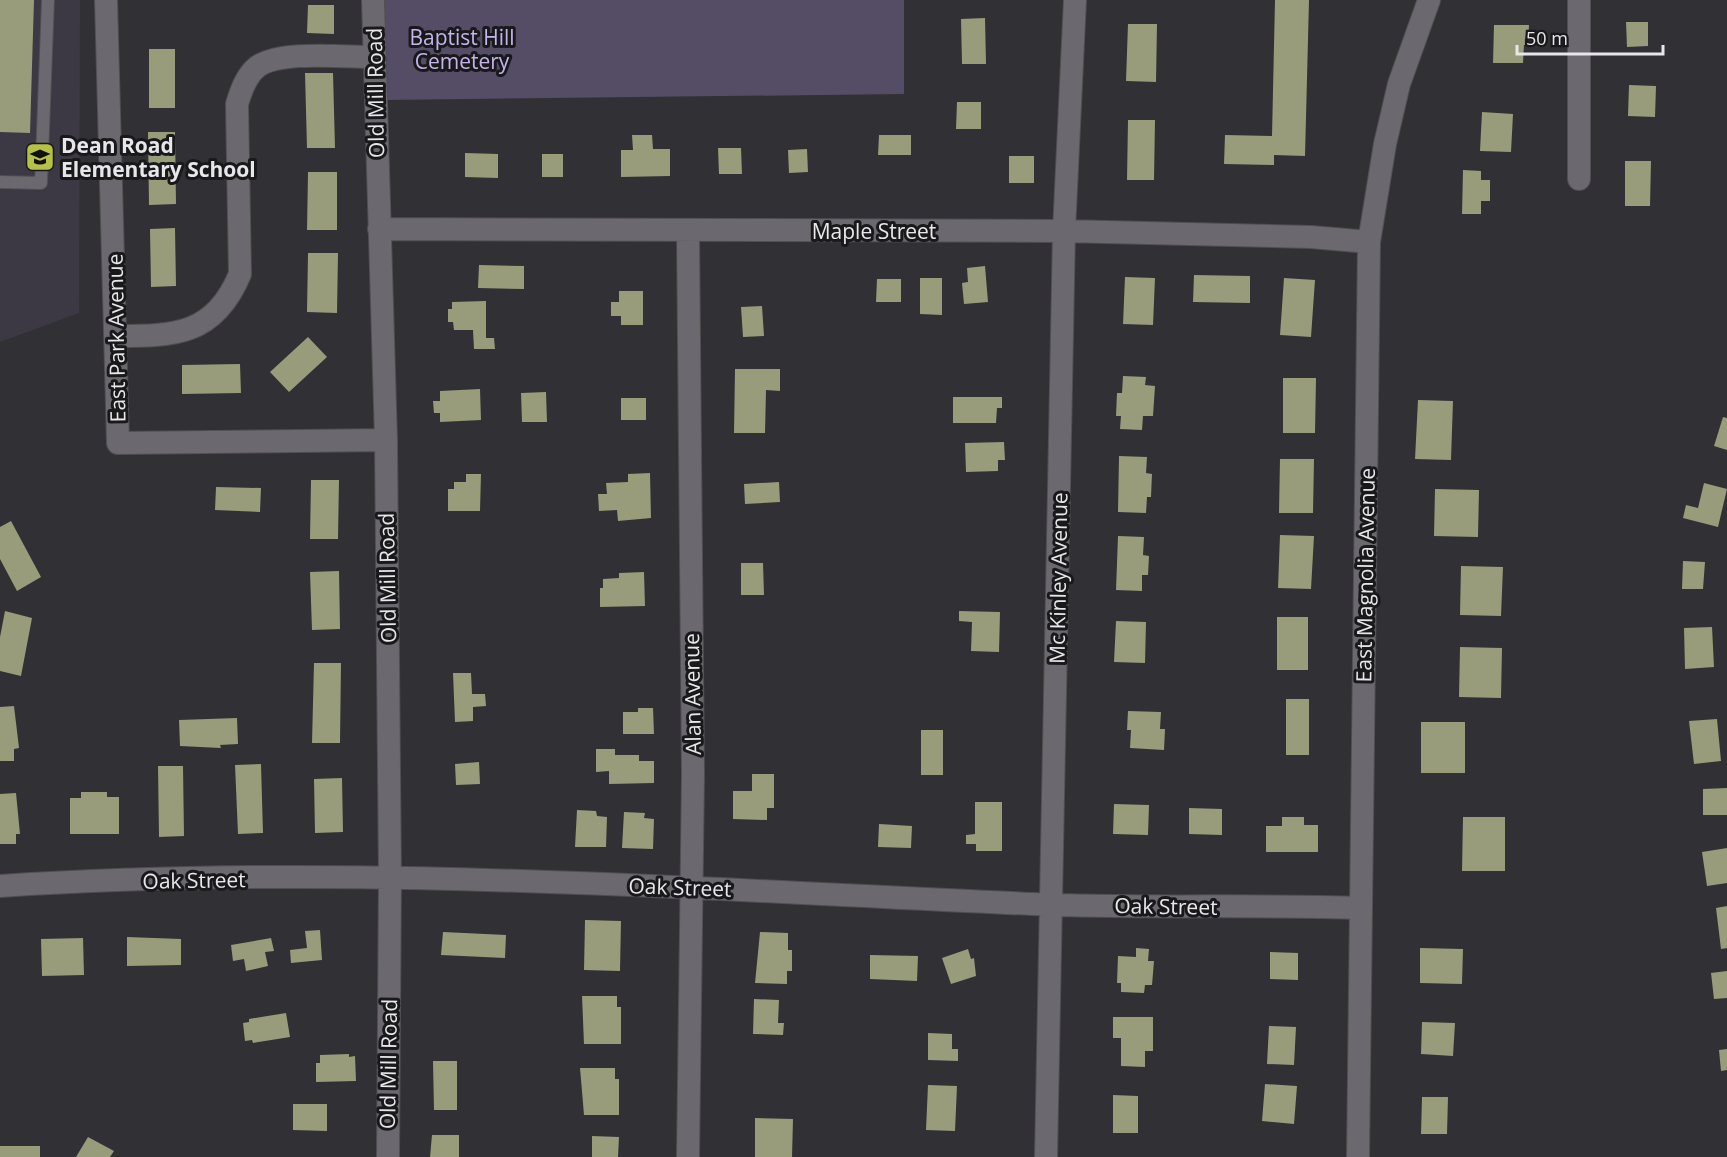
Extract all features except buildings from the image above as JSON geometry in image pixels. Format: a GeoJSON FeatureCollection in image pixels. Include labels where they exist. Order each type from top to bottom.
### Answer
{"type":"FeatureCollection","features":[{"type":"Feature","properties":{"kind":"street","name":"East Park Avenue"},"geometry":{"type":"LineString","coordinates":[[106,0],[118,443],[386,440]]}},
{"type":"Feature","properties":{"kind":"street","name":"Old Mill Road"},"geometry":{"type":"LineString","coordinates":[[373,0],[386,440],[390,878],[388,1157]]}},
{"type":"Feature","properties":{"kind":"street","name":"Mc Kinley Avenue"},"geometry":{"type":"LineString","coordinates":[[1046,1157],[1064,231],[1075,0]]}},
{"type":"Feature","properties":{"kind":"street","name":"East Magnolia Avenue"},"geometry":{"type":"LineString","coordinates":[[1358,1157],[1369,242],[1394,104],[1429,0]]}},
{"type":"Feature","properties":{"kind":"street"},"geometry":{"type":"LineString","coordinates":[[1579,0],[1579,180]]}},
{"type":"Feature","properties":{"kind":"street"},"geometry":{"type":"LineString","coordinates":[[116,336],[178,334],[197,325],[222,306],[233,290],[240,274],[237,104],[242,90],[256,68],[278,58],[374,57]]}},
{"type":"Feature","properties":{"kind":"street","name":"Maple Street"},"geometry":{"type":"LineString","coordinates":[[379,229],[1064,231],[1311,237],[1369,242]]}},
{"type":"Feature","properties":{"kind":"street","name":"Alan Avenue"},"geometry":{"type":"LineString","coordinates":[[688,231],[693,774],[688,1157]]}},
{"type":"Feature","properties":{"kind":"street","name":"Oak Street"},"geometry":{"type":"LineString","coordinates":[[0,886],[101,882],[390,878],[690,887],[1052,905],[1360,908]]}},
{"type":"Feature","properties":{"kind":"lane"},"geometry":{"type":"LineString","coordinates":[[0,182],[40,183],[48,0]]}},
{"type":"Feature","properties":{"kind":"shaded area","name":"Dean Road Elementary School"},"geometry":{"type":"Polygon","coordinates":[[[0,0],[80,0],[79,313],[0,342],[0,0]]]}},
{"type":"Feature","properties":{"kind":"green space","name":"Baptist Hill Cemetery"},"geometry":{"type":"Polygon","coordinates":[[[383,0],[904,0],[904,94],[386,100],[383,0]]]}},
{"type":"Feature","properties":{"kind":"place","name":"Dean Road Elementary School"},"geometry":{"type":"Point","coordinates":[40,157]}}]}
